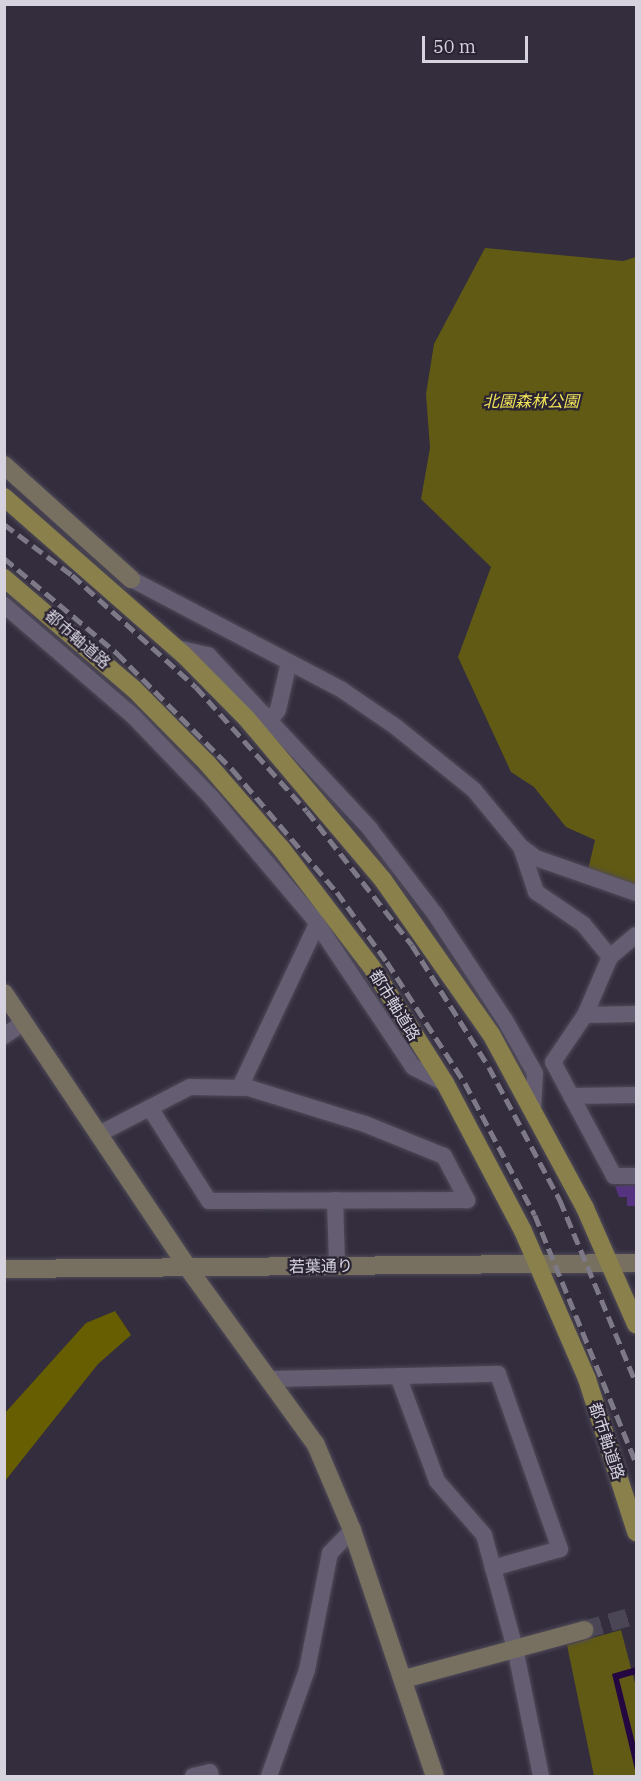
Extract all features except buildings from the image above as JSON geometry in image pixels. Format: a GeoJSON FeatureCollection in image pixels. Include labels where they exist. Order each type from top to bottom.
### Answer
{"type":"FeatureCollection","features":[{"type":"Feature","properties":{"kind":"main road"},"geometry":{"type":"LineString","coordinates":[[4,496],[177,648],[248,719],[383,879],[491,1034],[533,1109],[610,1263],[636,1324]]}},
{"type":"Feature","properties":{"kind":"main road","name":"都市軸道路"},"geometry":{"type":"LineString","coordinates":[[11,584],[134,689],[242,802],[341,923],[445,1083],[537,1262],[587,1379],[636,1532]]}},
{"type":"Feature","properties":{"kind":"street"},"geometry":{"type":"LineString","coordinates":[[4,465],[131,579],[342,690],[446,767],[474,790],[520,847],[536,892],[582,924],[610,957]]}},
{"type":"Feature","properties":{"kind":"street"},"geometry":{"type":"LineString","coordinates":[[11,584],[11,610],[141,724],[211,797],[317,924],[413,1067],[445,1083]]}},
{"type":"Feature","properties":{"kind":"street"},"geometry":{"type":"LineString","coordinates":[[177,648],[208,655],[271,719],[370,830],[442,924],[535,1072],[533,1109]]}},
{"type":"Feature","properties":{"kind":"street"},"geometry":{"type":"LineString","coordinates":[[271,719],[278,710],[289,662]]}},
{"type":"Feature","properties":{"kind":"street"},"geometry":{"type":"LineString","coordinates":[[520,847],[553,866],[636,893]]}},
{"type":"Feature","properties":{"kind":"street"},"geometry":{"type":"LineString","coordinates":[[240,1087],[317,924]]}},
{"type":"Feature","properties":{"kind":"street"},"geometry":{"type":"LineString","coordinates":[[636,935],[610,957],[585,1015],[554,1062],[614,1176],[636,1176]]}},
{"type":"Feature","properties":{"kind":"street"},"geometry":{"type":"LineString","coordinates":[[4,993],[188,1268],[316,1445],[352,1530],[404,1678],[435,1776]]}},
{"type":"Feature","properties":{"kind":"street"},"geometry":{"type":"LineString","coordinates":[[585,1015],[636,1014]]}},
{"type":"Feature","properties":{"kind":"street"},"geometry":{"type":"LineString","coordinates":[[4,1035],[24,1022]]}},
{"type":"Feature","properties":{"kind":"street"},"geometry":{"type":"LineString","coordinates":[[99,1134],[190,1087],[240,1087],[365,1124],[444,1156],[466,1200],[209,1201],[150,1108]]}},
{"type":"Feature","properties":{"kind":"street"},"geometry":{"type":"LineString","coordinates":[[571,1096],[636,1095]]}},
{"type":"Feature","properties":{"kind":"street"},"geometry":{"type":"LineString","coordinates":[[335,1200],[337,1265]]}},
{"type":"Feature","properties":{"kind":"street","name":"若葉通り"},"geometry":{"type":"LineString","coordinates":[[4,1269],[537,1262],[636,1263]]}},
{"type":"Feature","properties":{"kind":"street"},"geometry":{"type":"LineString","coordinates":[[269,1379],[498,1374],[560,1549],[493,1568]]}},
{"type":"Feature","properties":{"kind":"street"},"geometry":{"type":"LineString","coordinates":[[398,1376],[437,1481],[478,1525],[493,1568],[514,1648],[541,1776]]}},
{"type":"Feature","properties":{"kind":"street"},"geometry":{"type":"LineString","coordinates":[[269,1776],[307,1670],[330,1553],[352,1530]]}},
{"type":"Feature","properties":{"kind":"street"},"geometry":{"type":"LineString","coordinates":[[404,1678],[584,1630]]}},
{"type":"Feature","properties":{"kind":"street"},"geometry":{"type":"LineString","coordinates":[[193,1776],[210,1772],[211,1776]]}},
{"type":"Feature","properties":{"kind":"green space","name":"北園森林公園"},"geometry":{"type":"Polygon","coordinates":[[[485,248],[623,261],[636,257],[636,888],[588,870],[595,840],[566,827],[534,787],[511,772],[458,657],[491,567],[421,499],[430,448],[426,394],[434,344],[485,248]]]}},
{"type":"Feature","properties":{"kind":"green space"},"geometry":{"type":"Polygon","coordinates":[[[621,1630],[636,1687],[636,1776],[594,1776],[567,1645],[621,1630]]]}},
{"type":"Feature","properties":{"kind":"shaded area"},"geometry":{"type":"Polygon","coordinates":[[[115,1311],[131,1335],[98,1364],[5,1481],[5,1413],[86,1323],[115,1311]]]}},
{"type":"Feature","properties":{"kind":"shaded area"},"geometry":{"type":"Polygon","coordinates":[[[636,1667],[636,1674],[619,1679],[636,1747],[636,1774],[612,1674],[636,1667]]]}},
{"type":"Feature","properties":{"kind":"tunnel"},"geometry":{"type":"LineString","coordinates":[[584,1630],[636,1615]]}},
{"type":"Feature","properties":{"kind":"railway"},"geometry":{"type":"LineString","coordinates":[[4,524],[72,575],[196,687],[307,811],[412,945],[489,1067],[560,1200],[636,1383]]}},
{"type":"Feature","properties":{"kind":"railway"},"geometry":{"type":"LineString","coordinates":[[4,558],[117,653],[233,770],[337,892],[387,962],[465,1083],[535,1215],[636,1463]]}}]}
